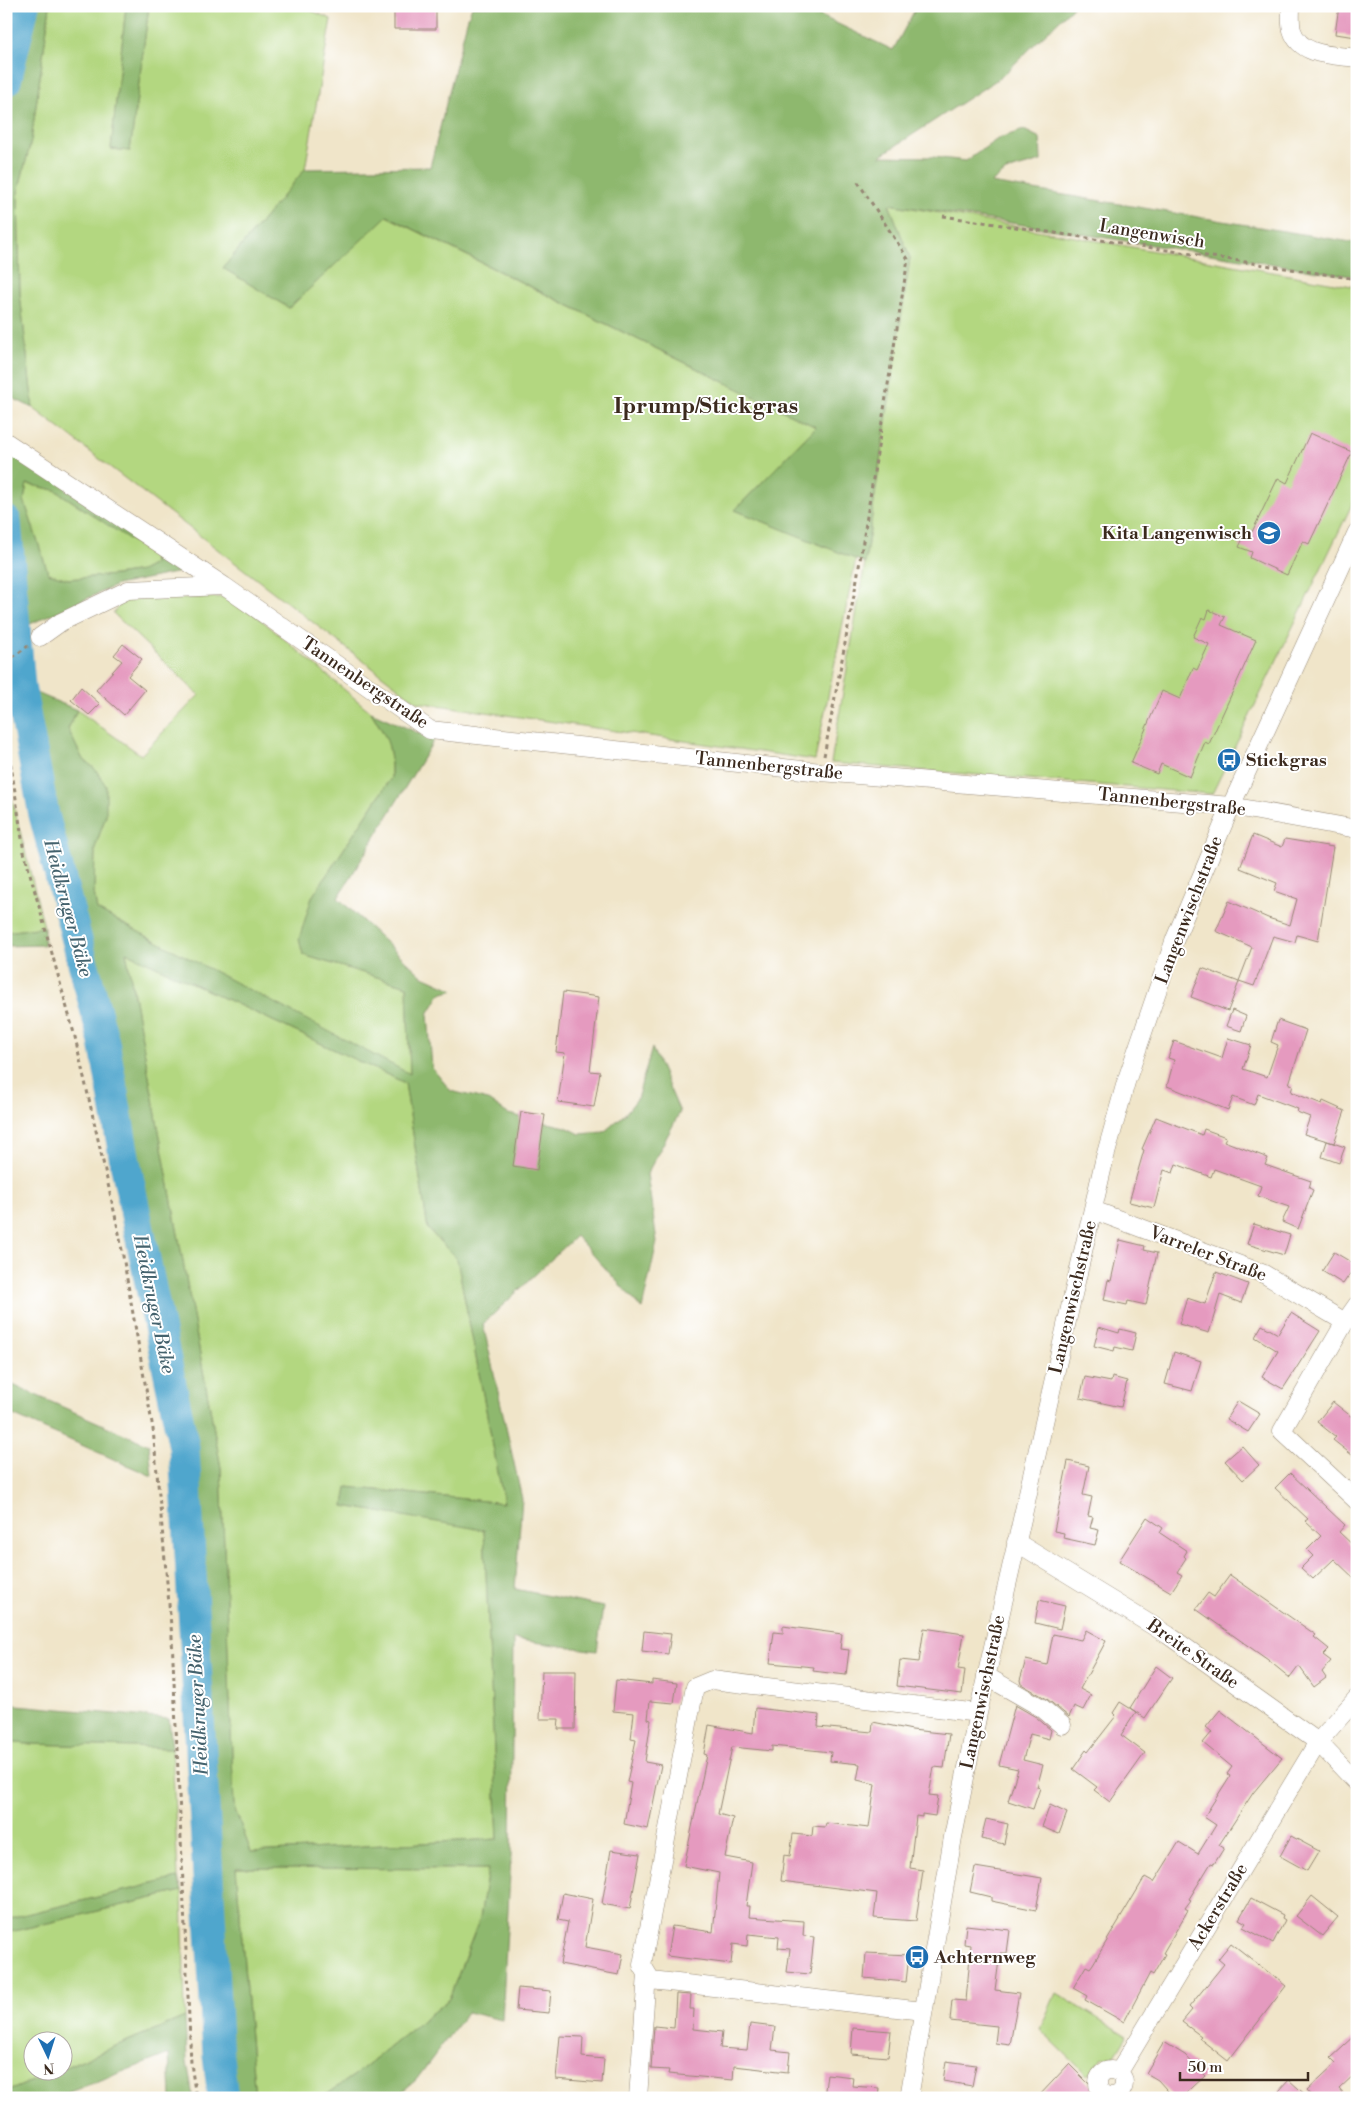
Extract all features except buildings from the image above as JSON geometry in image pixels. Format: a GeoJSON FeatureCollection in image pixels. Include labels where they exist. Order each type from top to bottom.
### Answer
{"type":"FeatureCollection","features":[{"type":"Feature","properties":{"kind":"street"},"geometry":{"type":"LineString","coordinates":[[1291,6],[1291,29],[1296,39],[1306,48],[1319,53],[1357,58]]}},
{"type":"Feature","properties":{"kind":"street","name":"Tannenbergstraße"},"geometry":{"type":"LineString","coordinates":[[6,442],[224,586],[430,730],[821,772],[1231,806],[1357,829]]}},
{"type":"Feature","properties":{"kind":"street","name":"Langenwischstraße"},"geometry":{"type":"LineString","coordinates":[[909,2098],[952,1837],[986,1676],[1093,1210],[1126,1082],[1176,939],[1231,806],[1357,532]]}},
{"type":"Feature","properties":{"kind":"street"},"geometry":{"type":"LineString","coordinates":[[40,637],[61,622],[128,590],[224,586]]}},
{"type":"Feature","properties":{"kind":"street","name":"Varreler Straße"},"geometry":{"type":"LineString","coordinates":[[1093,1210],[1264,1274],[1344,1322]]}},
{"type":"Feature","properties":{"kind":"street"},"geometry":{"type":"LineString","coordinates":[[1357,1305],[1344,1322],[1282,1431],[1357,1501]]}},
{"type":"Feature","properties":{"kind":"street","name":"Breite Straße"},"geometry":{"type":"LineString","coordinates":[[1016,1542],[1168,1635],[1318,1742],[1357,1783]]}},
{"type":"Feature","properties":{"kind":"street"},"geometry":{"type":"LineString","coordinates":[[986,1676],[1042,1708],[1062,1725]]}},
{"type":"Feature","properties":{"kind":"street"},"geometry":{"type":"LineString","coordinates":[[923,2011],[650,1980],[642,1965],[696,1687],[712,1680],[978,1714]]}},
{"type":"Feature","properties":{"kind":"street","name":"Ackerstraße"},"geometry":{"type":"LineString","coordinates":[[1119,2072],[1318,1742],[1357,1698]]}},
{"type":"Feature","properties":{"kind":"street"},"geometry":{"type":"LineString","coordinates":[[638,2098],[647,1974]]}},
{"type":"Feature","properties":{"kind":"street"},"geometry":{"type":"LineString","coordinates":[[1109,2069],[1119,2072],[1125,2082],[1123,2095],[1111,2097],[1102,2093],[1097,2084],[1100,2074],[1109,2069]]}},
{"type":"Feature","properties":{"kind":"path"},"geometry":{"type":"LineString","coordinates":[[821,772],[857,579],[908,259],[856,179]]}},
{"type":"Feature","properties":{"kind":"path","name":"Langenwisch"},"geometry":{"type":"LineString","coordinates":[[943,216],[1357,280]]}},
{"type":"Feature","properties":{"kind":"path"},"geometry":{"type":"LineString","coordinates":[[6,662],[40,637]]}},
{"type":"Feature","properties":{"kind":"path"},"geometry":{"type":"LineString","coordinates":[[6,732],[24,852],[77,1046],[118,1233],[153,1429],[172,1637],[191,2063],[196,2098]]}},
{"type":"Feature","properties":{"kind":"green space"},"geometry":{"type":"Polygon","coordinates":[[[6,6],[18,6],[6,63],[6,6]]]}},
{"type":"Feature","properties":{"kind":"green space"},"geometry":{"type":"Polygon","coordinates":[[[26,6],[50,6],[31,141],[18,192],[20,294],[33,408],[6,395],[6,102],[26,6]]]}},
{"type":"Feature","properties":{"kind":"green space"},"geometry":{"type":"Polygon","coordinates":[[[50,6],[126,6],[111,149],[130,151],[149,6],[300,6],[331,19],[305,169],[223,268],[289,308],[386,216],[816,427],[735,510],[856,559],[815,760],[417,702],[33,408],[20,294],[18,192],[31,141],[50,6]]]}},
{"type":"Feature","properties":{"kind":"green space"},"geometry":{"type":"Polygon","coordinates":[[[126,6],[149,6],[130,151],[111,149],[126,6]]]}},
{"type":"Feature","properties":{"kind":"green space"},"geometry":{"type":"Polygon","coordinates":[[[472,6],[800,6],[893,50],[917,6],[1074,6],[1001,77],[880,156],[933,157],[966,161],[999,138],[1024,130],[1040,138],[1041,161],[1006,171],[991,183],[1357,243],[1357,277],[889,204],[910,258],[865,563],[735,510],[816,427],[387,216],[289,308],[223,268],[305,169],[430,167],[472,6]]]}},
{"type":"Feature","properties":{"kind":"green space"},"geometry":{"type":"Polygon","coordinates":[[[889,204],[1357,287],[1357,494],[1212,794],[831,763],[865,563],[910,258],[889,204]]]}},
{"type":"Feature","properties":{"kind":"green space"},"geometry":{"type":"Polygon","coordinates":[[[21,447],[180,572],[117,585],[19,629],[6,461],[21,447]],[[27,484],[24,500],[48,573],[68,579],[116,575],[141,571],[154,564],[153,555],[55,490],[27,484]]]}},
{"type":"Feature","properties":{"kind":"green space"},"geometry":{"type":"Polygon","coordinates":[[[27,484],[55,490],[154,555],[154,564],[141,571],[116,575],[68,579],[48,573],[24,500],[27,484]]]}},
{"type":"Feature","properties":{"kind":"green space"},"geometry":{"type":"Polygon","coordinates":[[[234,597],[371,712],[388,741],[391,759],[391,778],[312,897],[303,955],[407,986],[410,1075],[97,910],[94,894],[95,848],[106,815],[96,770],[82,758],[68,729],[77,710],[141,755],[199,695],[113,613],[124,599],[234,597]]]}},
{"type":"Feature","properties":{"kind":"green space"},"geometry":{"type":"Polygon","coordinates":[[[20,686],[77,710],[68,729],[82,758],[96,770],[106,786],[106,815],[95,848],[94,894],[97,910],[410,1074],[407,986],[303,955],[299,939],[312,897],[391,778],[391,758],[388,743],[371,712],[434,740],[338,898],[421,975],[454,990],[440,994],[428,1014],[432,1068],[451,1091],[488,1100],[508,1114],[566,1127],[580,1134],[604,1132],[625,1114],[637,1099],[652,1048],[680,1112],[647,1174],[657,1242],[642,1309],[576,1236],[483,1324],[522,1499],[515,1589],[603,1607],[597,1651],[513,1639],[511,1856],[502,2020],[467,2012],[416,2080],[394,2098],[322,2098],[356,2074],[449,1999],[480,1918],[488,1869],[236,1868],[255,2098],[225,2098],[220,2055],[186,1447],[144,1244],[105,1040],[45,813],[20,686]],[[126,952],[221,1468],[234,1807],[251,1852],[498,1839],[484,1530],[344,1506],[347,1487],[504,1503],[457,1259],[428,1229],[405,1083],[126,952]]]}},
{"type":"Feature","properties":{"kind":"green space"},"geometry":{"type":"Polygon","coordinates":[[[6,775],[44,927],[6,932],[6,775]]]}},
{"type":"Feature","properties":{"kind":"green space"},"geometry":{"type":"Polygon","coordinates":[[[44,927],[44,945],[6,946],[6,932],[44,927]]]}},
{"type":"Feature","properties":{"kind":"green space"},"geometry":{"type":"Polygon","coordinates":[[[126,952],[405,1083],[428,1229],[457,1259],[504,1503],[347,1487],[344,1506],[484,1529],[498,1839],[251,1852],[234,1807],[221,1468],[126,952]]]}},
{"type":"Feature","properties":{"kind":"green space"},"geometry":{"type":"Polygon","coordinates":[[[6,1382],[149,1445],[152,1476],[6,1412],[6,1382]]]}},
{"type":"Feature","properties":{"kind":"green space"},"geometry":{"type":"Polygon","coordinates":[[[6,1704],[169,1719],[172,1748],[6,1742],[6,1704]]]}},
{"type":"Feature","properties":{"kind":"green space"},"geometry":{"type":"Polygon","coordinates":[[[6,1742],[172,1748],[178,1878],[6,1919],[6,1742]]]}},
{"type":"Feature","properties":{"kind":"green space"},"geometry":{"type":"Polygon","coordinates":[[[236,1868],[488,1869],[480,1918],[449,1999],[356,2074],[322,2098],[255,2098],[236,1868]]]}},
{"type":"Feature","properties":{"kind":"green space"},"geometry":{"type":"Polygon","coordinates":[[[178,1878],[182,1891],[6,1933],[6,1919],[178,1878]]]}},
{"type":"Feature","properties":{"kind":"green space"},"geometry":{"type":"Polygon","coordinates":[[[182,1891],[185,2017],[72,2064],[72,2032],[22,2032],[22,2082],[30,2082],[6,2092],[6,1933],[182,1891]]]}},
{"type":"Feature","properties":{"kind":"green space"},"geometry":{"type":"Polygon","coordinates":[[[1056,1993],[1127,2036],[1115,2055],[1102,2058],[1087,2075],[1040,2029],[1056,1993]]]}},
{"type":"Feature","properties":{"kind":"green space"},"geometry":{"type":"Polygon","coordinates":[[[185,2017],[187,2061],[193,2098],[171,2098],[169,2054],[54,2098],[6,2098],[6,2092],[30,2082],[72,2082],[72,2064],[185,2017]]]}},
{"type":"Feature","properties":{"kind":"waterway","name":"Heidkruger Bäke"},"geometry":{"type":"LineString","coordinates":[[6,81],[24,6]]}},
{"type":"Feature","properties":{"kind":"waterway","name":"Heidkruger Bäke"},"geometry":{"type":"LineString","coordinates":[[6,521],[20,686],[44,815],[104,1042],[126,1167],[184,1447],[218,2056],[223,2098]]}},
{"type":"Feature","properties":{"kind":"place","name":"Kita Langenwisch"},"geometry":{"type":"Point","coordinates":[1269,533]}},
{"type":"Feature","properties":{"kind":"place","name":"Stickgras"},"geometry":{"type":"Point","coordinates":[1229,760]}},
{"type":"Feature","properties":{"kind":"place","name":"Achternweg"},"geometry":{"type":"Point","coordinates":[917,1957]}},
{"type":"Feature","properties":{"kind":"district","name":"Iprump/Stickgras"},"geometry":{"type":"Point","coordinates":[706,406]}}]}
